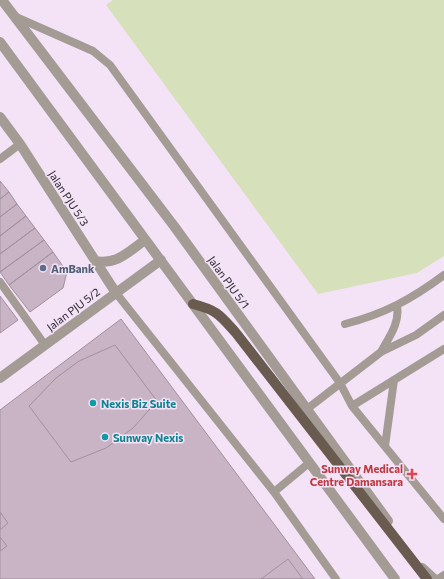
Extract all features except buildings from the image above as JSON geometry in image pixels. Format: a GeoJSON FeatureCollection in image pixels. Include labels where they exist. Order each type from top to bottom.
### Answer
{"type":"FeatureCollection","features":[{"type":"Feature","properties":{"kind":"main road"},"geometry":{"type":"LineString","coordinates":[[193,304],[209,308],[218,314],[236,333],[427,579]]}},
{"type":"Feature","properties":{"kind":"street","name":"Jalan PJU 5/1"},"geometry":{"type":"LineString","coordinates":[[2,0],[174,226],[420,566],[433,579]]}},
{"type":"Feature","properties":{"kind":"street"},"geometry":{"type":"LineString","coordinates":[[0,42],[395,579]]}},
{"type":"Feature","properties":{"kind":"street","name":"Jalan PJU 5/3"},"geometry":{"type":"LineString","coordinates":[[0,118],[20,144],[116,293]]}},
{"type":"Feature","properties":{"kind":"street"},"geometry":{"type":"LineString","coordinates":[[95,261],[105,263],[117,260],[145,240]]}},
{"type":"Feature","properties":{"kind":"street","name":"Jalan PJU 5/2"},"geometry":{"type":"LineString","coordinates":[[0,378],[161,260]]}},
{"type":"Feature","properties":{"kind":"lane"},"geometry":{"type":"LineString","coordinates":[[16,17],[93,51],[110,65],[340,383],[352,406],[444,519]]}},
{"type":"Feature","properties":{"kind":"lane"},"geometry":{"type":"LineString","coordinates":[[0,159],[20,144]]}},
{"type":"Feature","properties":{"kind":"lane"},"geometry":{"type":"LineString","coordinates":[[345,324],[367,318],[397,306],[429,287],[444,276]]}},
{"type":"Feature","properties":{"kind":"lane"},"geometry":{"type":"LineString","coordinates":[[0,282],[45,345]]}},
{"type":"Feature","properties":{"kind":"lane"},"geometry":{"type":"LineString","coordinates":[[116,293],[274,492],[336,579]]}},
{"type":"Feature","properties":{"kind":"lane"},"geometry":{"type":"LineString","coordinates":[[381,352],[395,326],[398,315],[397,306]]}},
{"type":"Feature","properties":{"kind":"lane"},"geometry":{"type":"LineString","coordinates":[[307,409],[381,352],[416,335],[444,315]]}},
{"type":"Feature","properties":{"kind":"lane"},"geometry":{"type":"LineString","coordinates":[[352,406],[444,349]]}},
{"type":"Feature","properties":{"kind":"lane"},"geometry":{"type":"LineString","coordinates":[[385,446],[394,380]]}},
{"type":"Feature","properties":{"kind":"lane"},"geometry":{"type":"LineString","coordinates":[[274,492],[309,463]]}},
{"type":"Feature","properties":{"kind":"lane"},"geometry":{"type":"LineString","coordinates":[[438,579],[444,575]]}},
{"type":"Feature","properties":{"kind":"green space"},"geometry":{"type":"Polygon","coordinates":[[[113,0],[444,0],[444,256],[417,273],[318,294],[106,5],[113,0]]]}},
{"type":"Feature","properties":{"kind":"place","name":"AmBank"},"geometry":{"type":"Point","coordinates":[43,268]}},
{"type":"Feature","properties":{"kind":"place","name":"Nexis Biz Suite"},"geometry":{"type":"Point","coordinates":[93,403]}},
{"type":"Feature","properties":{"kind":"place","name":"Sunway Nexis"},"geometry":{"type":"Point","coordinates":[105,437]}},
{"type":"Feature","properties":{"kind":"place","name":"Sunway Medical Centre Damansara"},"geometry":{"type":"Point","coordinates":[412,474]}}]}
